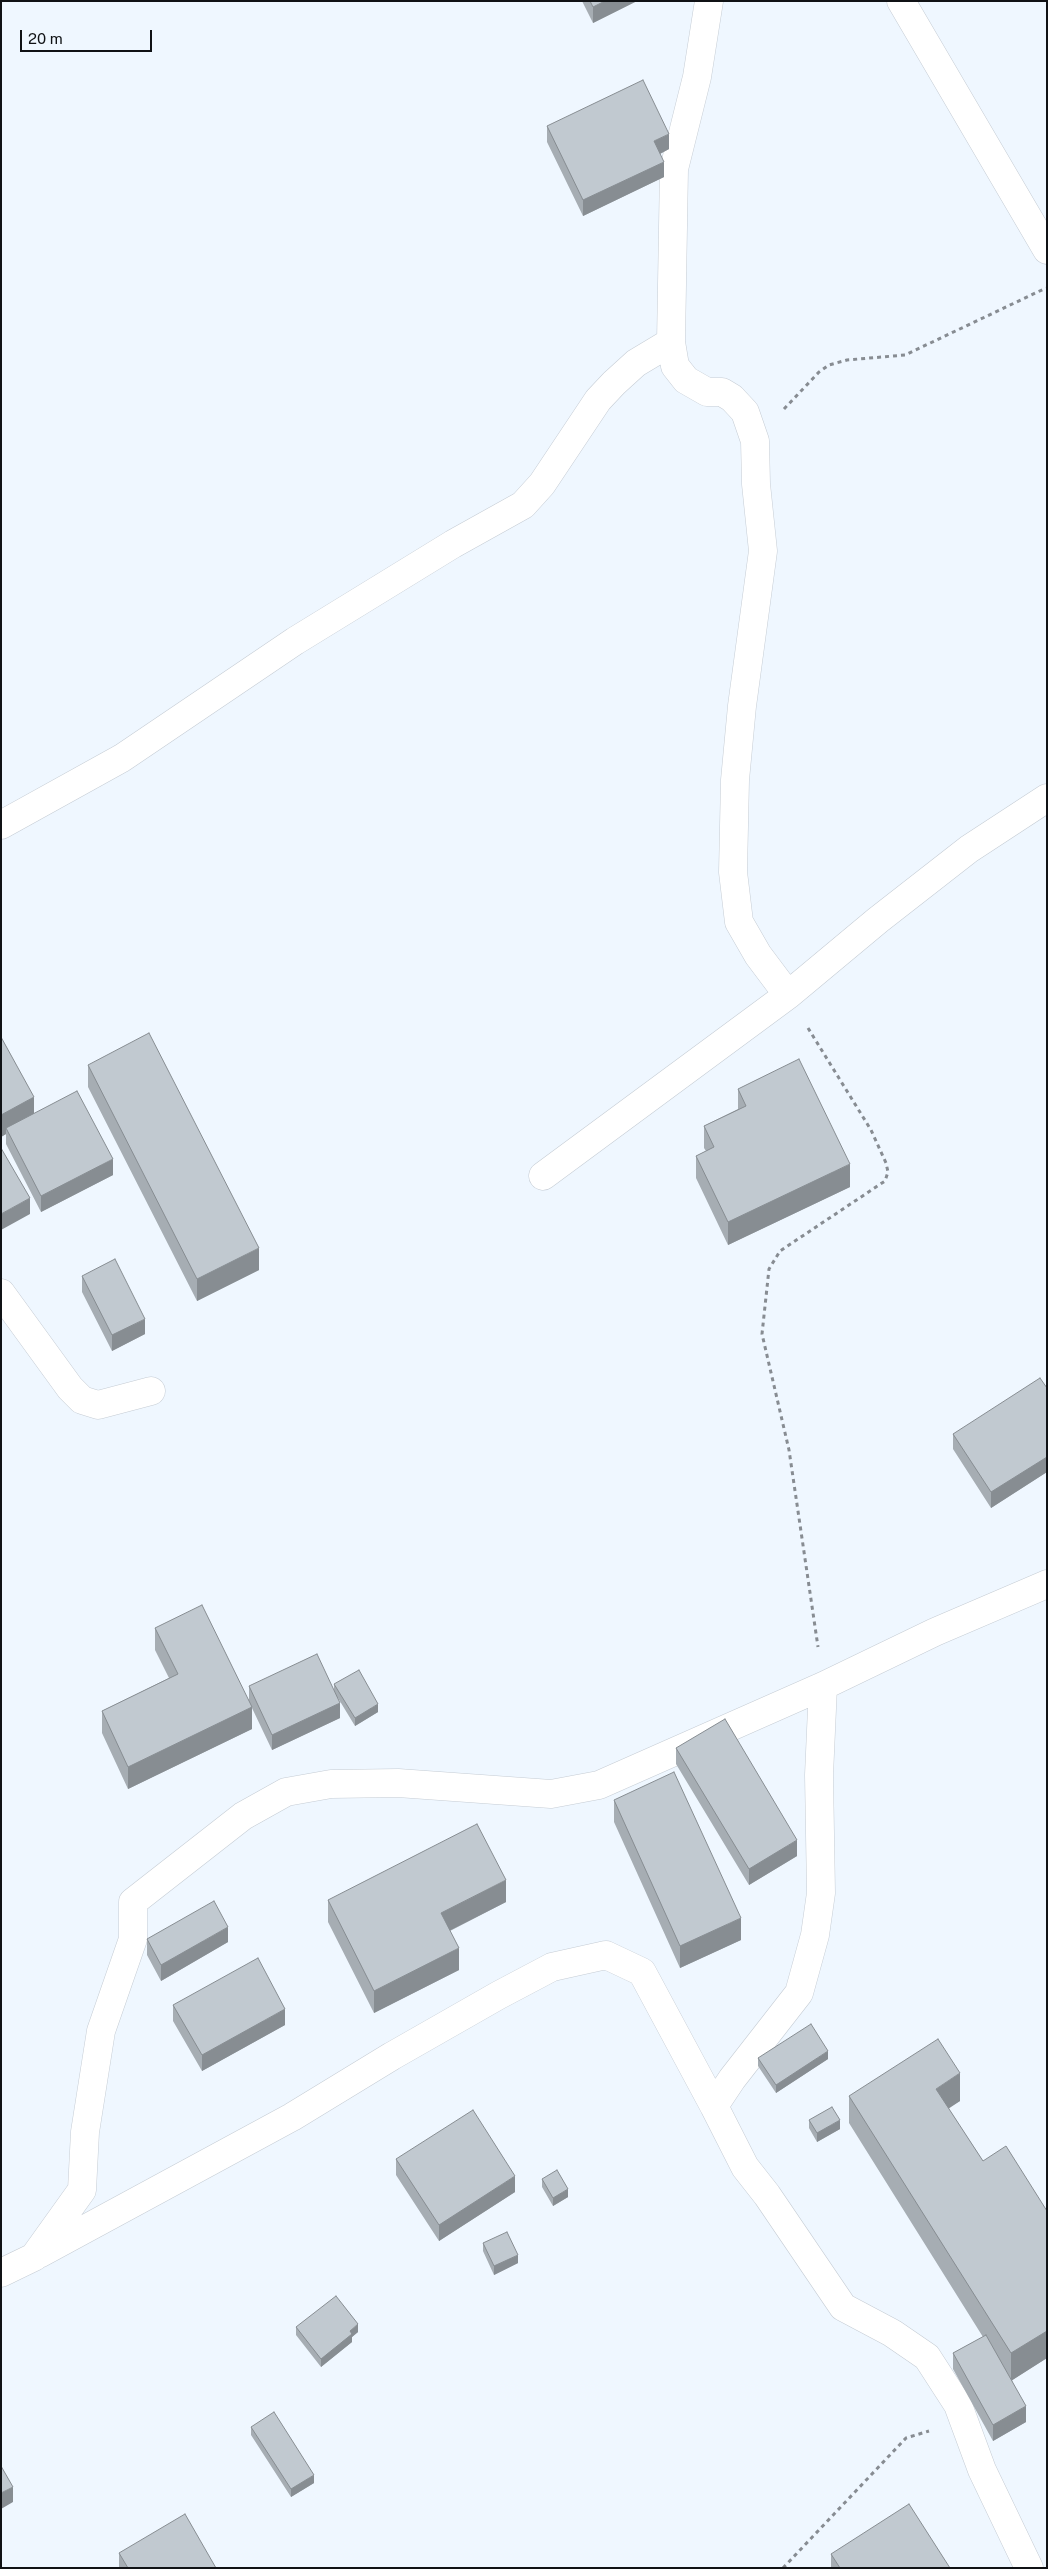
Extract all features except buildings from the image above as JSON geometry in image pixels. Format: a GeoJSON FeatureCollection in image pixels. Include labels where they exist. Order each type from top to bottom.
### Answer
{"type":"FeatureCollection","features":[{"type":"Feature","properties":{"kind":"street"},"geometry":{"type":"LineString","coordinates":[[709,1],[697,77],[674,168],[671,342],[675,366],[686,380],[708,392],[722,392],[732,398],[745,412],[755,441],[756,484],[763,551],[742,706],[735,780],[733,872],[739,922],[758,955],[788,995]]}},
{"type":"Feature","properties":{"kind":"street"},"geometry":{"type":"LineString","coordinates":[[901,1],[1047,250]]}},
{"type":"Feature","properties":{"kind":"street"},"geometry":{"type":"LineString","coordinates":[[1,826],[122,758],[295,642],[453,544],[523,505],[542,484],[608,388],[636,363],[671,342]]}},
{"type":"Feature","properties":{"kind":"street"},"geometry":{"type":"LineString","coordinates":[[543,1176],[788,995],[878,920],[969,849],[1047,798]]}},
{"type":"Feature","properties":{"kind":"street"},"geometry":{"type":"LineString","coordinates":[[1,1294],[70,1388],[82,1400],[98,1405],[151,1391]]}},
{"type":"Feature","properties":{"kind":"street"},"geometry":{"type":"LineString","coordinates":[[34,2257],[82,2190],[85,2132],[101,2031],[133,1938],[133,1902],[243,1816],[286,1792],[331,1784],[398,1783],[551,1794],[600,1785],[824,1686],[935,1632],[1047,1584]]}},
{"type":"Feature","properties":{"kind":"street"},"geometry":{"type":"LineString","coordinates":[[714,2106],[732,2079],[799,1993],[815,1935],[821,1893],[819,1775],[824,1686]]}},
{"type":"Feature","properties":{"kind":"street"},"geometry":{"type":"LineString","coordinates":[[1,2273],[284,2122],[392,2056],[552,1967],[606,1955],[642,1972],[745,2167],[767,2195],[843,2307],[892,2333],[927,2357],[958,2405],[982,2470],[1029,2568]]}},
{"type":"Feature","properties":{"kind":"path"},"geometry":{"type":"LineString","coordinates":[[755,441],[818,372],[830,365],[847,360],[905,355],[1047,288]]}},
{"type":"Feature","properties":{"kind":"path"},"geometry":{"type":"LineString","coordinates":[[788,995],[871,1130],[886,1163],[888,1172],[885,1181],[780,1251],[769,1269],[762,1334],[789,1450],[824,1686]]}},
{"type":"Feature","properties":{"kind":"path"},"geometry":{"type":"LineString","coordinates":[[783,2568],[906,2438],[963,2421]]}}]}
